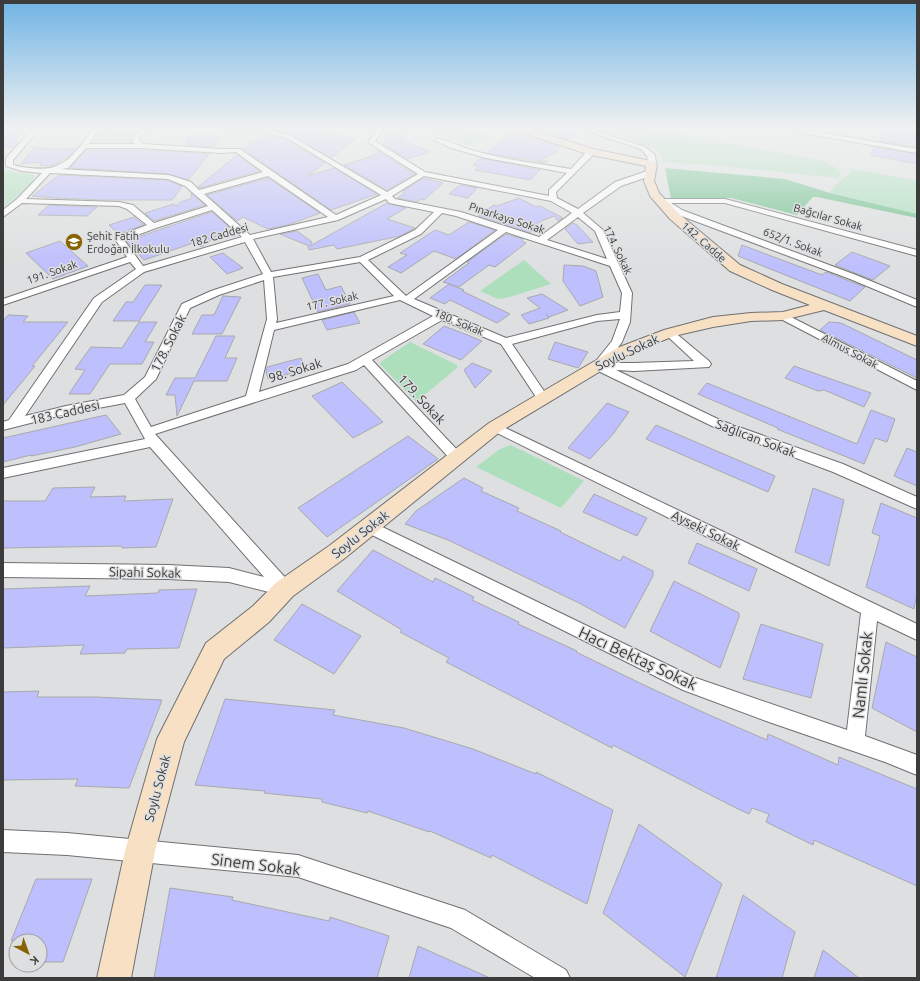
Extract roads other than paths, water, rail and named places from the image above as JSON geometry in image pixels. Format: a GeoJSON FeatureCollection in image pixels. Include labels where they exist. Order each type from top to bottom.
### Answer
{"type":"FeatureCollection","features":[{"type":"Feature","properties":{"kind":"street"},"geometry":{"type":"LineString","coordinates":[[3,214],[20,201],[44,175]]}},
{"type":"Feature","properties":{"kind":"street"},"geometry":{"type":"LineString","coordinates":[[124,175],[169,177],[188,184],[248,238],[268,275],[272,319],[250,398]]}},
{"type":"Feature","properties":{"kind":"street"},"geometry":{"type":"LineString","coordinates":[[198,193],[263,175]]}},
{"type":"Feature","properties":{"kind":"street"},"geometry":{"type":"LineString","coordinates":[[272,175],[335,218]]}},
{"type":"Feature","properties":{"kind":"street","name":"Pınarkaya Sokak"},"geometry":{"type":"LineString","coordinates":[[351,175],[387,195],[392,201],[458,214],[614,264]]}},
{"type":"Feature","properties":{"kind":"street","name":"182 Caddesi"},"geometry":{"type":"LineString","coordinates":[[8,425],[98,300],[141,270],[248,238],[335,218],[387,195],[422,175]]}},
{"type":"Feature","properties":{"kind":"street","name":"174. Sokak"},"geometry":{"type":"LineString","coordinates":[[427,175],[553,199],[578,213],[599,230],[627,293],[625,322],[617,342],[598,366]]}},
{"type":"Feature","properties":{"kind":"street"},"geometry":{"type":"LineString","coordinates":[[553,199],[552,192],[568,175]]}},
{"type":"Feature","properties":{"kind":"street"},"geometry":{"type":"LineString","coordinates":[[540,240],[618,184],[638,175]]}},
{"type":"Feature","properties":{"kind":"street","name":"142. Cadde"},"geometry":{"type":"LineString","coordinates":[[650,175],[649,181],[654,194],[674,216],[735,268],[776,287],[827,305],[917,341]]}},
{"type":"Feature","properties":{"kind":"street"},"geometry":{"type":"LineString","coordinates":[[20,201],[119,204],[130,207],[153,226]]}},
{"type":"Feature","properties":{"kind":"street","name":"Bağcılar Sokak"},"geometry":{"type":"LineString","coordinates":[[661,201],[725,201],[794,218],[917,253]]}},
{"type":"Feature","properties":{"kind":"street","name":"652/1. Sokak"},"geometry":{"type":"LineString","coordinates":[[661,201],[679,212],[853,277],[917,304]]}},
{"type":"Feature","properties":{"kind":"street"},"geometry":{"type":"LineString","coordinates":[[141,270],[119,239],[153,226],[215,207]]}},
{"type":"Feature","properties":{"kind":"street","name":"178. Sokak"},"geometry":{"type":"LineString","coordinates":[[128,398],[150,379],[186,306],[215,293],[268,275],[362,259],[418,232],[440,211]]}},
{"type":"Feature","properties":{"kind":"street","name":"177. Sokak"},"geometry":{"type":"LineString","coordinates":[[270,328],[404,298],[505,229]]}},
{"type":"Feature","properties":{"kind":"street","name":"191. Sokak"},"geometry":{"type":"LineString","coordinates":[[3,302],[76,276],[133,258]]}},
{"type":"Feature","properties":{"kind":"street","name":"180. Sokak"},"geometry":{"type":"LineString","coordinates":[[362,259],[404,298],[441,316],[505,342]]}},
{"type":"Feature","properties":{"kind":"street","name":"Soylu Sokak"},"geometry":{"type":"LineString","coordinates":[[114,978],[140,851],[171,739],[215,651],[261,614],[285,588],[337,552],[495,427],[623,351],[669,333],[712,322],[751,317],[783,316],[827,305]]}},
{"type":"Feature","properties":{"kind":"street"},"geometry":{"type":"LineString","coordinates":[[542,398],[505,342],[597,318],[626,315]]}},
{"type":"Feature","properties":{"kind":"street","name":"98. Sokak"},"geometry":{"type":"LineString","coordinates":[[150,437],[250,398],[352,367],[441,316]]}},
{"type":"Feature","properties":{"kind":"street","name":"Almus Sokak"},"geometry":{"type":"LineString","coordinates":[[783,316],[917,386]]}},
{"type":"Feature","properties":{"kind":"street"},"geometry":{"type":"LineString","coordinates":[[598,366],[634,367],[705,364],[669,333]]}},
{"type":"Feature","properties":{"kind":"street","name":"179. Sokak"},"geometry":{"type":"LineString","coordinates":[[365,360],[456,458]]}},
{"type":"Feature","properties":{"kind":"street","name":"Sağlıcan Sokak"},"geometry":{"type":"LineString","coordinates":[[598,366],[718,424],[838,468],[917,503]]}},
{"type":"Feature","properties":{"kind":"street"},"geometry":{"type":"LineString","coordinates":[[128,398],[150,437],[285,588]]}},
{"type":"Feature","properties":{"kind":"street","name":"183 Caddesi"},"geometry":{"type":"LineString","coordinates":[[8,425],[66,410],[128,398]]}},
{"type":"Feature","properties":{"kind":"street","name":"Ayseki Sokak"},"geometry":{"type":"LineString","coordinates":[[495,427],[917,632]]}},
{"type":"Feature","properties":{"kind":"street"},"geometry":{"type":"LineString","coordinates":[[3,474],[150,437]]}},
{"type":"Feature","properties":{"kind":"street","name":"Hacı Bektaş Sokak"},"geometry":{"type":"LineString","coordinates":[[369,527],[689,684],[917,765]]}},
{"type":"Feature","properties":{"kind":"street","name":"Sipahi Sokak"},"geometry":{"type":"LineString","coordinates":[[3,570],[168,572],[229,575],[285,588]]}},
{"type":"Feature","properties":{"kind":"street","name":"Namlı Sokak"},"geometry":{"type":"LineString","coordinates":[[855,742],[870,609]]}},
{"type":"Feature","properties":{"kind":"street","name":"Sinem Sokak"},"geometry":{"type":"LineString","coordinates":[[3,841],[67,844],[298,866],[457,918],[551,976]]}},
{"type":"Feature","properties":{"kind":"place","name":"Şehit Fatih Erdoğan İlkokulu"},"geometry":{"type":"Point","coordinates":[74,242]}}]}
